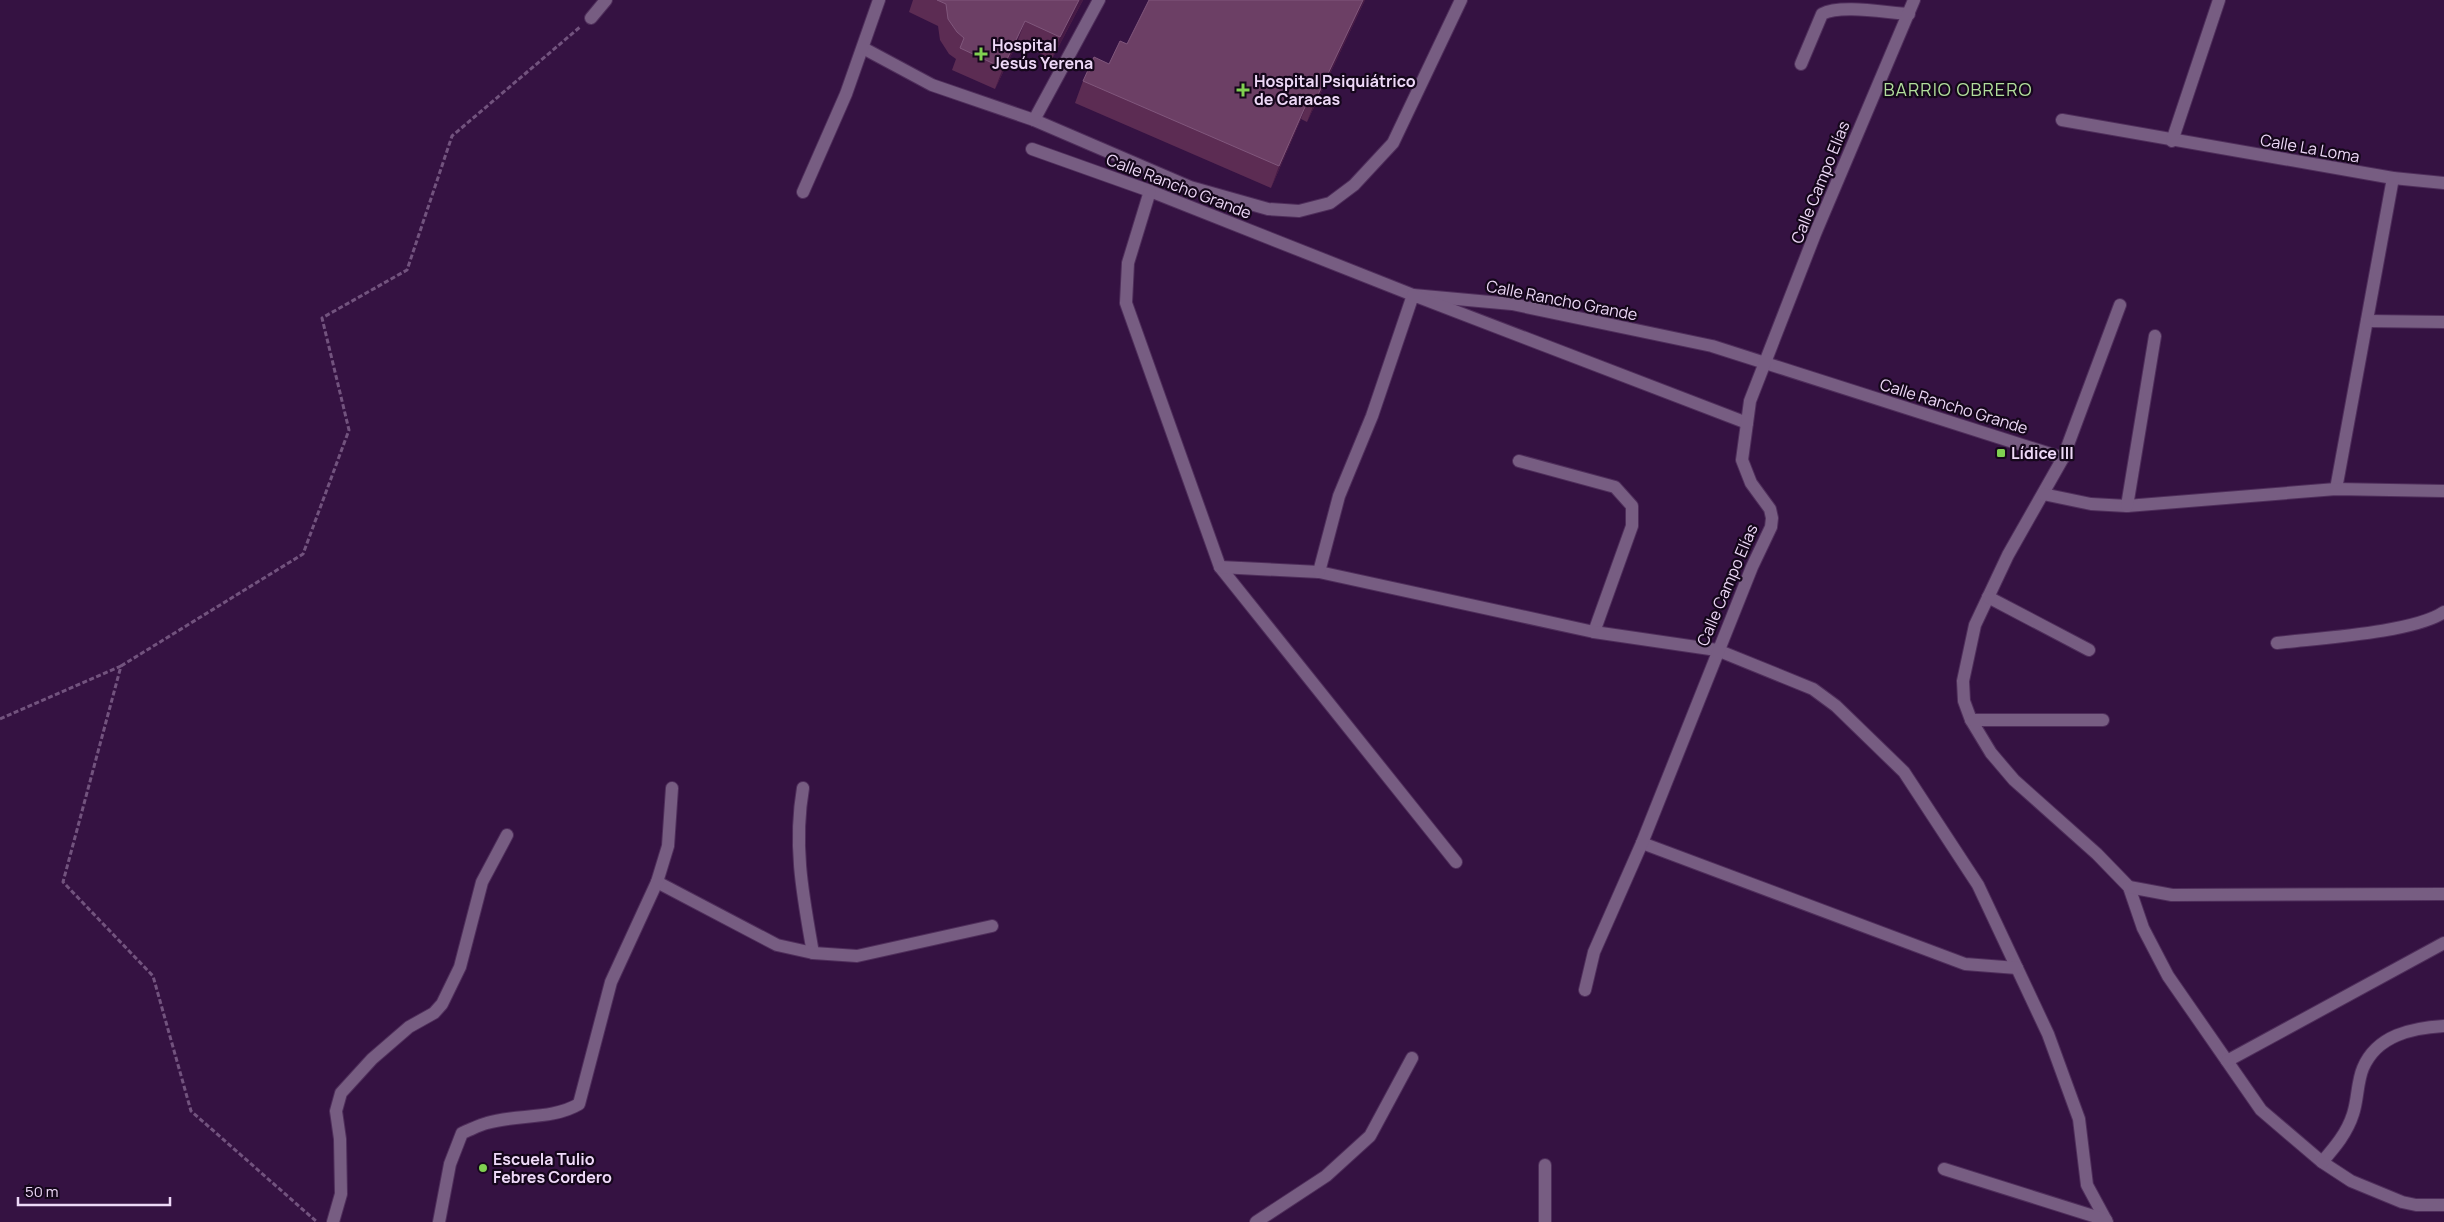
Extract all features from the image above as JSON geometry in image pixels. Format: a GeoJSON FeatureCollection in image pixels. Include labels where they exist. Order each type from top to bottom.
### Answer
{"type":"FeatureCollection","features":[{"type":"Feature","properties":{"kind":"street"},"geometry":{"type":"LineString","coordinates":[[591,18],[606,0]]}},
{"type":"Feature","properties":{"kind":"street"},"geometry":{"type":"LineString","coordinates":[[803,192],[846,94],[879,0]]}},
{"type":"Feature","properties":{"kind":"street"},"geometry":{"type":"LineString","coordinates":[[1034,120],[1099,0]]}},
{"type":"Feature","properties":{"kind":"street"},"geometry":{"type":"LineString","coordinates":[[863,48],[932,85],[1034,120],[1190,187],[1268,209],[1299,211],[1330,203],[1354,185],[1393,143],[1461,0]]}},
{"type":"Feature","properties":{"kind":"street","name":"Calle Campo Elías"},"geometry":{"type":"LineString","coordinates":[[1585,990],[1594,952],[1642,843],[1717,650],[1771,527],[1770,509],[1751,483],[1742,460],[1750,401],[1822,216],[1914,0]]}},
{"type":"Feature","properties":{"kind":"street"},"geometry":{"type":"LineString","coordinates":[[2172,140],[2219,0]]}},
{"type":"Feature","properties":{"kind":"street"},"geometry":{"type":"LineString","coordinates":[[1801,64],[1822,14],[1842,10],[1909,14]]}},
{"type":"Feature","properties":{"kind":"street","name":"Calle La Loma"},"geometry":{"type":"LineString","coordinates":[[2062,120],[2393,178],[2444,183]]}},
{"type":"Feature","properties":{"kind":"street","name":"Calle Rancho Grande"},"geometry":{"type":"LineString","coordinates":[[1032,149],[1150,191],[1413,295],[1512,304],[1712,346],[2063,458]]}},
{"type":"Feature","properties":{"kind":"street"},"geometry":{"type":"LineString","coordinates":[[2336,489],[2393,178]]}},
{"type":"Feature","properties":{"kind":"street"},"geometry":{"type":"LineString","coordinates":[[1150,191],[1128,263],[1126,303],[1220,567],[1456,862]]}},
{"type":"Feature","properties":{"kind":"street"},"geometry":{"type":"LineString","coordinates":[[1319,572],[1339,496],[1372,416],[1413,295],[1747,423]]}},
{"type":"Feature","properties":{"kind":"street"},"geometry":{"type":"LineString","coordinates":[[2120,306],[2063,458],[2008,556],[1975,625],[1963,681],[1964,702],[1971,720],[1991,753],[2014,780],[2097,854],[2129,887],[2143,928],[2168,976],[2261,1110],[2322,1162],[2351,1181],[2402,1202],[2416,1205],[2444,1205]]}},
{"type":"Feature","properties":{"kind":"street"},"geometry":{"type":"LineString","coordinates":[[2367,321],[2444,322]]}},
{"type":"Feature","properties":{"kind":"street"},"geometry":{"type":"LineString","coordinates":[[2127,506],[2155,336]]}},
{"type":"Feature","properties":{"kind":"street"},"geometry":{"type":"LineString","coordinates":[[1519,461],[1615,487],[1632,506],[1632,526],[1594,632]]}},
{"type":"Feature","properties":{"kind":"street"},"geometry":{"type":"LineString","coordinates":[[2042,494],[2091,504],[2127,506],[2336,489],[2444,492]]}},
{"type":"Feature","properties":{"kind":"street"},"geometry":{"type":"LineString","coordinates":[[1220,567],[1319,572],[1594,632],[1717,650],[1814,689],[1836,706],[1904,772],[1978,884],[2048,1034],[2078,1118],[2087,1184],[2107,1221]]}},
{"type":"Feature","properties":{"kind":"street"},"geometry":{"type":"LineString","coordinates":[[1988,597],[2089,650]]}},
{"type":"Feature","properties":{"kind":"street"},"geometry":{"type":"LineString","coordinates":[[2277,643],[2385,629],[2435,618],[2444,612]]}},
{"type":"Feature","properties":{"kind":"street"},"geometry":{"type":"LineString","coordinates":[[1971,720],[2103,720]]}},
{"type":"Feature","properties":{"kind":"street"},"geometry":{"type":"LineString","coordinates":[[439,1222],[450,1164],[462,1133],[487,1122],[535,1117],[570,1109],[579,1104],[611,982],[658,882],[668,846],[672,788]]}},
{"type":"Feature","properties":{"kind":"street"},"geometry":{"type":"LineString","coordinates":[[803,788],[798,818],[799,868],[813,953]]}},
{"type":"Feature","properties":{"kind":"street"},"geometry":{"type":"LineString","coordinates":[[334,1222],[342,1194],[340,1138],[336,1111],[341,1093],[372,1059],[409,1027],[434,1013],[442,1004],[460,966],[482,882],[507,835]]}},
{"type":"Feature","properties":{"kind":"street"},"geometry":{"type":"LineString","coordinates":[[1642,843],[1965,964],[2017,968]]}},
{"type":"Feature","properties":{"kind":"street"},"geometry":{"type":"LineString","coordinates":[[658,882],[777,945],[813,953],[858,956],[992,926]]}},
{"type":"Feature","properties":{"kind":"street"},"geometry":{"type":"LineString","coordinates":[[2129,887],[2172,895],[2444,894]]}},
{"type":"Feature","properties":{"kind":"street"},"geometry":{"type":"LineString","coordinates":[[2227,1061],[2444,943]]}},
{"type":"Feature","properties":{"kind":"street"},"geometry":{"type":"LineString","coordinates":[[2322,1162],[2342,1138],[2353,1115],[2363,1069],[2374,1051],[2394,1035],[2424,1027],[2444,1026]]}},
{"type":"Feature","properties":{"kind":"street"},"geometry":{"type":"LineString","coordinates":[[1256,1222],[1326,1176],[1370,1136],[1412,1058]]}},
{"type":"Feature","properties":{"kind":"street"},"geometry":{"type":"LineString","coordinates":[[1545,1165],[1545,1222]]}},
{"type":"Feature","properties":{"kind":"street"},"geometry":{"type":"LineString","coordinates":[[1944,1169],[2107,1221]]}},
{"type":"Feature","properties":{"kind":"path"},"geometry":{"type":"LineString","coordinates":[[0,719],[121,666],[303,554],[348,430],[322,318],[407,270],[452,136],[591,18]]}},
{"type":"Feature","properties":{"kind":"path"},"geometry":{"type":"LineString","coordinates":[[121,666],[63,882],[153,976],[191,1111],[317,1222]]}},
{"type":"Feature","properties":{"kind":"building"},"geometry":{"type":"Polygon","coordinates":[[[937,0],[1079,0],[1060,37],[1025,21],[1003,68],[960,48],[964,38],[948,19],[946,4],[937,0]]]}},
{"type":"Feature","properties":{"kind":"building"},"geometry":{"type":"Polygon","coordinates":[[[1149,0],[1363,0],[1315,101],[1309,98],[1279,166],[1083,81],[1094,57],[1109,64],[1120,41],[1127,44],[1149,0]]]}},
{"type":"Feature","properties":{"kind":"place","name":"Hospital Jesús Yerena"},"geometry":{"type":"Point","coordinates":[981,54]}},
{"type":"Feature","properties":{"kind":"place","name":"Hospital Psiquiátrico de Caracas"},"geometry":{"type":"Point","coordinates":[1243,90]}},
{"type":"Feature","properties":{"kind":"place","name":"Lídice III"},"geometry":{"type":"Point","coordinates":[2001,453]}},
{"type":"Feature","properties":{"kind":"place","name":"Escuela Tulio Febres Cordero"},"geometry":{"type":"Point","coordinates":[483,1168]}},
{"type":"Feature","properties":{"kind":"district","name":"BARRIO OBRERO"},"geometry":{"type":"Point","coordinates":[1958,90]}}]}
